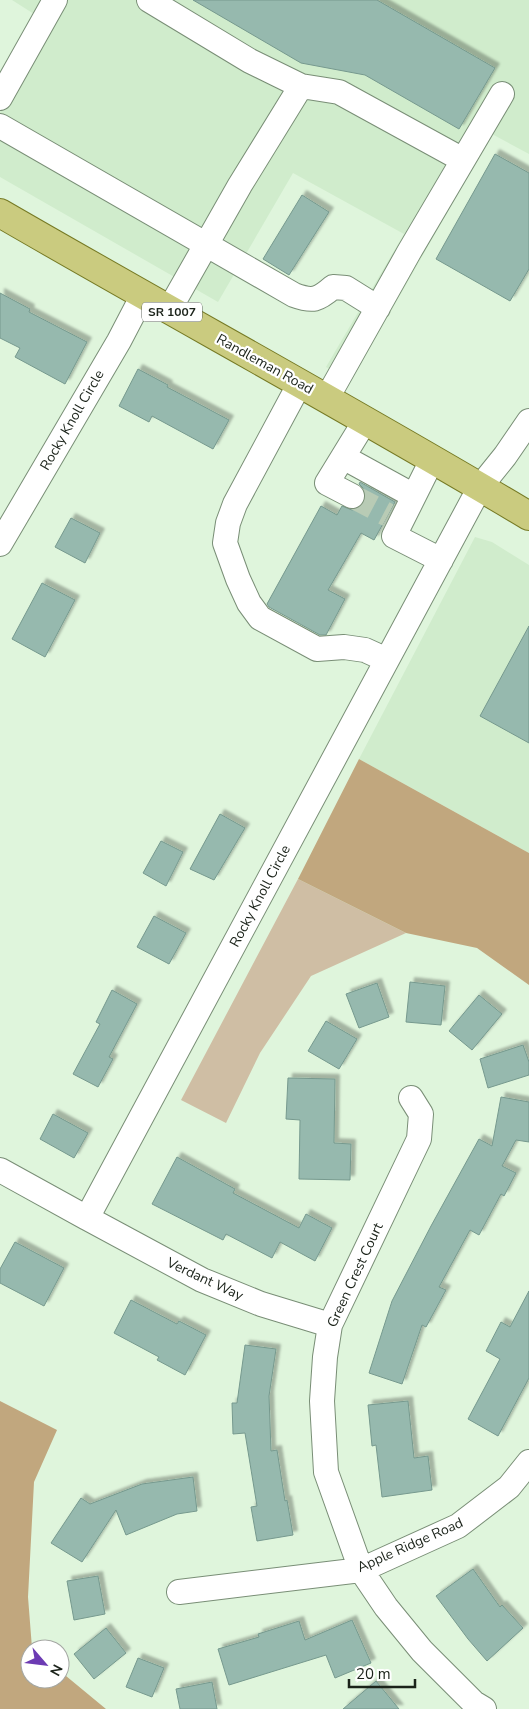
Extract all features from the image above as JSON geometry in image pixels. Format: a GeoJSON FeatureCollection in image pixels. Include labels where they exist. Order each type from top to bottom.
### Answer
{"type":"FeatureCollection","features":[{"type":"Feature","properties":{"kind":"main road","name":"Randleman Road"},"geometry":{"type":"LineString","coordinates":[[0,213],[327,398],[529,516]]}},
{"type":"Feature","properties":{"kind":"street"},"geometry":{"type":"LineString","coordinates":[[0,98],[55,0]]}},
{"type":"Feature","properties":{"kind":"street"},"geometry":{"type":"LineString","coordinates":[[149,0],[250,60],[300,86],[338,92],[463,160]]}},
{"type":"Feature","properties":{"kind":"street"},"geometry":{"type":"LineString","coordinates":[[169,310],[240,185],[300,86]]}},
{"type":"Feature","properties":{"kind":"street"},"geometry":{"type":"LineString","coordinates":[[327,398],[502,94]]}},
{"type":"Feature","properties":{"kind":"street"},"geometry":{"type":"LineString","coordinates":[[0,126],[294,295],[308,300],[321,297],[333,287],[346,288],[378,308]]}},
{"type":"Feature","properties":{"kind":"street","name":"Rocky Knoll Circle"},"geometry":{"type":"LineString","coordinates":[[0,544],[119,341],[143,295]]}},
{"type":"Feature","properties":{"kind":"street"},"geometry":{"type":"LineString","coordinates":[[300,383],[235,504],[228,523],[225,543],[238,579],[260,618],[317,649],[344,647],[365,650],[387,660]]}},
{"type":"Feature","properties":{"kind":"street"},"geometry":{"type":"LineString","coordinates":[[352,496],[327,483],[365,420]]}},
{"type":"Feature","properties":{"kind":"street","name":"Rocky Knoll Circle"},"geometry":{"type":"LineString","coordinates":[[86,1218],[480,487],[505,456],[529,421]]}},
{"type":"Feature","properties":{"kind":"street"},"geometry":{"type":"LineString","coordinates":[[343,457],[414,496]]}},
{"type":"Feature","properties":{"kind":"street"},"geometry":{"type":"LineString","coordinates":[[432,460],[414,496],[394,520],[394,536],[441,560]]}},
{"type":"Feature","properties":{"kind":"street","name":"Green Crest Court"},"geometry":{"type":"LineString","coordinates":[[411,1098],[421,1114],[419,1139],[330,1325],[325,1357],[322,1401],[326,1472],[361,1570],[386,1607],[422,1651],[474,1703],[484,1709]]}},
{"type":"Feature","properties":{"kind":"street"},"geometry":{"type":"LineString","coordinates":[[0,1170],[86,1218]]}},
{"type":"Feature","properties":{"kind":"street","name":"Verdant Way"},"geometry":{"type":"LineString","coordinates":[[86,1218],[202,1280],[261,1304],[330,1325]]}},
{"type":"Feature","properties":{"kind":"street","name":"Apple Ridge Road"},"geometry":{"type":"LineString","coordinates":[[179,1592],[361,1570],[458,1526],[509,1488],[529,1462]]}},
{"type":"Feature","properties":{"kind":"shaded area"},"geometry":{"type":"Polygon","coordinates":[[[12,0],[529,0],[529,154],[492,134],[351,381],[326,367],[404,234],[293,173],[218,302],[0,177],[0,71],[34,14],[12,0]]]}},
{"type":"Feature","properties":{"kind":"shaded area"},"geometry":{"type":"Polygon","coordinates":[[[475,537],[492,542],[529,565],[529,853],[359,759],[475,537]]]}},
{"type":"Feature","properties":{"kind":"shaded area"},"geometry":{"type":"Polygon","coordinates":[[[359,759],[529,853],[529,985],[477,948],[406,933],[298,879],[359,759]]]}},
{"type":"Feature","properties":{"kind":"shaded area"},"geometry":{"type":"Polygon","coordinates":[[[298,879],[406,933],[311,976],[260,1053],[226,1123],[181,1100],[298,879]]]}},
{"type":"Feature","properties":{"kind":"shaded area"},"geometry":{"type":"Polygon","coordinates":[[[0,1401],[57,1430],[34,1482],[28,1597],[31,1639],[20,1639],[20,1689],[70,1689],[70,1679],[106,1709],[0,1709],[0,1401]]]}},
{"type":"Feature","properties":{"kind":"building"},"geometry":{"type":"Polygon","coordinates":[[[193,0],[377,0],[495,68],[459,129],[365,75],[301,63],[193,0]]]}},
{"type":"Feature","properties":{"kind":"building"},"geometry":{"type":"Polygon","coordinates":[[[495,154],[529,173],[529,269],[510,301],[436,259],[495,154]]]}},
{"type":"Feature","properties":{"kind":"building"},"geometry":{"type":"Polygon","coordinates":[[[302,195],[329,212],[289,275],[263,259],[302,195]]]}},
{"type":"Feature","properties":{"kind":"building"},"geometry":{"type":"Polygon","coordinates":[[[0,293],[30,309],[29,312],[87,342],[65,384],[15,357],[20,348],[0,338],[0,293]]]}},
{"type":"Feature","properties":{"kind":"building"},"geometry":{"type":"Polygon","coordinates":[[[138,369],[168,385],[167,387],[229,420],[213,449],[152,416],[149,422],[119,406],[138,369]]]}},
{"type":"Feature","properties":{"kind":"building"},"geometry":{"type":"Polygon","coordinates":[[[360,482],[395,502],[374,540],[361,533],[328,590],[345,599],[326,635],[320,635],[269,607],[267,604],[321,506],[337,515],[342,506],[352,510],[359,508],[364,503],[366,496],[364,489],[359,484],[360,482]]]}},
{"type":"Feature","properties":{"kind":"building"},"geometry":{"type":"Polygon","coordinates":[[[71,518],[100,533],[85,563],[55,547],[71,518]]]}},
{"type":"Feature","properties":{"kind":"building"},"geometry":{"type":"Polygon","coordinates":[[[42,583],[75,600],[45,657],[12,639],[42,583]]]}},
{"type":"Feature","properties":{"kind":"building"},"geometry":{"type":"Polygon","coordinates":[[[529,626],[529,743],[480,716],[529,626]]]}},
{"type":"Feature","properties":{"kind":"building"},"geometry":{"type":"Polygon","coordinates":[[[220,814],[245,828],[214,880],[190,869],[220,814]]]}},
{"type":"Feature","properties":{"kind":"building"},"geometry":{"type":"Polygon","coordinates":[[[161,841],[183,852],[166,886],[143,873],[161,841]]]}},
{"type":"Feature","properties":{"kind":"building"},"geometry":{"type":"Polygon","coordinates":[[[154,916],[186,933],[169,964],[137,947],[154,916]]]}},
{"type":"Feature","properties":{"kind":"building"},"geometry":{"type":"Polygon","coordinates":[[[410,982],[445,986],[441,1025],[406,1022],[410,982]]]}},
{"type":"Feature","properties":{"kind":"building"},"geometry":{"type":"Polygon","coordinates":[[[377,983],[389,1017],[359,1028],[346,994],[377,983]]]}},
{"type":"Feature","properties":{"kind":"building"},"geometry":{"type":"Polygon","coordinates":[[[112,990],[137,1004],[109,1057],[113,1059],[98,1087],[73,1074],[100,1024],[96,1022],[112,990]]]}},
{"type":"Feature","properties":{"kind":"building"},"geometry":{"type":"Polygon","coordinates":[[[479,995],[502,1014],[472,1050],[449,1031],[479,995]]]}},
{"type":"Feature","properties":{"kind":"building"},"geometry":{"type":"Polygon","coordinates":[[[326,1021],[357,1039],[339,1069],[308,1051],[326,1021]]]}},
{"type":"Feature","properties":{"kind":"building"},"geometry":{"type":"Polygon","coordinates":[[[523,1045],[529,1062],[529,1075],[488,1088],[480,1059],[523,1045]]]}},
{"type":"Feature","properties":{"kind":"building"},"geometry":{"type":"Polygon","coordinates":[[[288,1078],[335,1079],[334,1143],[351,1144],[350,1180],[299,1179],[300,1120],[286,1119],[288,1078]]]}},
{"type":"Feature","properties":{"kind":"building"},"geometry":{"type":"Polygon","coordinates":[[[501,1097],[529,1102],[529,1142],[516,1140],[502,1166],[516,1173],[504,1196],[501,1194],[479,1235],[470,1230],[439,1287],[446,1290],[426,1327],[422,1325],[402,1384],[369,1373],[392,1301],[431,1226],[479,1139],[492,1146],[501,1097]]]}},
{"type":"Feature","properties":{"kind":"building"},"geometry":{"type":"Polygon","coordinates":[[[53,1114],[88,1133],[74,1158],[40,1139],[53,1114]]]}},
{"type":"Feature","properties":{"kind":"building"},"geometry":{"type":"Polygon","coordinates":[[[177,1157],[235,1189],[233,1193],[299,1228],[306,1214],[332,1228],[315,1261],[280,1242],[272,1258],[226,1234],[223,1240],[152,1204],[177,1157]]]}},
{"type":"Feature","properties":{"kind":"building"},"geometry":{"type":"Polygon","coordinates":[[[15,1242],[64,1268],[44,1306],[0,1283],[0,1269],[15,1242]]]}},
{"type":"Feature","properties":{"kind":"building"},"geometry":{"type":"Polygon","coordinates":[[[529,1291],[529,1378],[498,1436],[468,1419],[500,1359],[486,1351],[501,1322],[510,1327],[529,1291]]]}},
{"type":"Feature","properties":{"kind":"building"},"geometry":{"type":"Polygon","coordinates":[[[131,1300],[177,1324],[179,1321],[206,1335],[185,1375],[157,1360],[159,1357],[114,1333],[131,1300]]]}},
{"type":"Feature","properties":{"kind":"building"},"geometry":{"type":"Polygon","coordinates":[[[245,1345],[276,1349],[269,1396],[271,1451],[277,1450],[285,1501],[287,1500],[293,1535],[257,1541],[251,1507],[257,1506],[245,1433],[233,1434],[232,1403],[237,1403],[245,1345]]]}},
{"type":"Feature","properties":{"kind":"building"},"geometry":{"type":"Polygon","coordinates":[[[408,1401],[414,1458],[428,1456],[432,1490],[382,1497],[376,1445],[372,1446],[368,1405],[408,1401]]]}},
{"type":"Feature","properties":{"kind":"building"},"geometry":{"type":"Polygon","coordinates":[[[193,1477],[197,1511],[177,1514],[126,1535],[116,1510],[82,1562],[51,1543],[81,1498],[90,1504],[142,1484],[193,1477]]]}},
{"type":"Feature","properties":{"kind":"building"},"geometry":{"type":"Polygon","coordinates":[[[473,1569],[500,1607],[502,1605],[523,1628],[487,1661],[436,1596],[473,1569]]]}},
{"type":"Feature","properties":{"kind":"building"},"geometry":{"type":"Polygon","coordinates":[[[98,1576],[105,1614],[74,1620],[67,1581],[98,1576]]]}},
{"type":"Feature","properties":{"kind":"building"},"geometry":{"type":"Polygon","coordinates":[[[352,1620],[371,1663],[335,1678],[326,1655],[229,1685],[218,1649],[259,1637],[258,1634],[299,1621],[305,1640],[352,1620]]]}},
{"type":"Feature","properties":{"kind":"building"},"geometry":{"type":"Polygon","coordinates":[[[106,1628],[126,1653],[94,1679],[74,1654],[106,1628]]]}},
{"type":"Feature","properties":{"kind":"building"},"geometry":{"type":"Polygon","coordinates":[[[138,1658],[164,1668],[152,1697],[126,1687],[138,1658]]]}},
{"type":"Feature","properties":{"kind":"building"},"geometry":{"type":"Polygon","coordinates":[[[376,1681],[399,1709],[343,1709],[376,1681]]]}},
{"type":"Feature","properties":{"kind":"building"},"geometry":{"type":"Polygon","coordinates":[[[212,1682],[217,1709],[180,1709],[176,1689],[212,1682]]]}},
{"type":"Feature","properties":{"kind":"tunnel"},"geometry":{"type":"LineString","coordinates":[[352,496],[388,515]]}}]}
